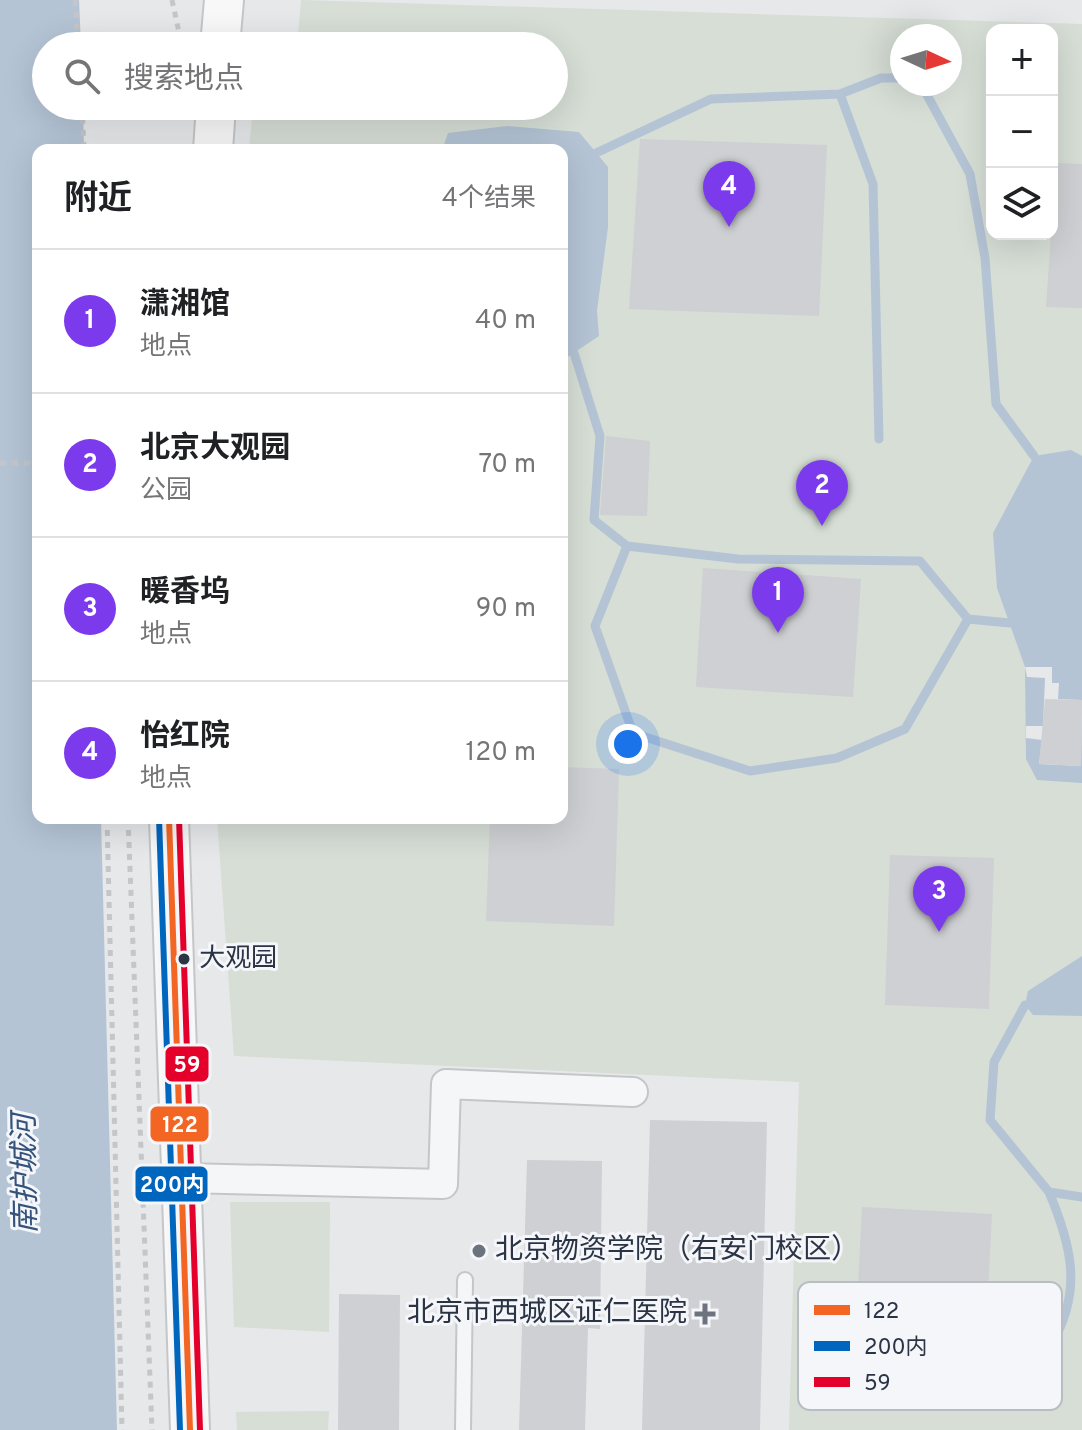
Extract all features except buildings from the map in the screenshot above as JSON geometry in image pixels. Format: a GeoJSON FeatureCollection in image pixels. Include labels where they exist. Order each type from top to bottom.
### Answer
{"type":"FeatureCollection","features":[{"type":"Feature","properties":{"kind":"street"},"geometry":{"type":"LineString","coordinates":[[221,32],[224,0]]}},
{"type":"Feature","properties":{"kind":"street"},"geometry":{"type":"LineString","coordinates":[[213,144],[215,120]]}},
{"type":"Feature","properties":{"kind":"street"},"geometry":{"type":"LineString","coordinates":[[169,824],[184,1178],[190,1430]]}},
{"type":"Feature","properties":{"kind":"street"},"geometry":{"type":"LineString","coordinates":[[184,1178],[443,1184],[446,1084],[633,1092]]}},
{"type":"Feature","properties":{"kind":"lane"},"geometry":{"type":"LineString","coordinates":[[463,1430],[465,1280]]}},
{"type":"Feature","properties":{"kind":"path"},"geometry":{"type":"LineString","coordinates":[[75,0],[77,32]]}},
{"type":"Feature","properties":{"kind":"path"},"geometry":{"type":"LineString","coordinates":[[172,0],[179,32]]}},
{"type":"Feature","properties":{"kind":"path"},"geometry":{"type":"LineString","coordinates":[[83,120],[84,144]]}},
{"type":"Feature","properties":{"kind":"path"},"geometry":{"type":"LineString","coordinates":[[0,463],[32,463]]}},
{"type":"Feature","properties":{"kind":"path"},"geometry":{"type":"LineString","coordinates":[[107,824],[122,1430]]}},
{"type":"Feature","properties":{"kind":"path"},"geometry":{"type":"LineString","coordinates":[[128,824],[152,1430]]}},
{"type":"Feature","properties":{"kind":"shaded area"},"geometry":{"type":"Polygon","coordinates":[[[301,0],[1082,24],[1082,1430],[789,1430],[799,1082],[234,1056],[217,824],[568,824],[568,144],[250,144],[252,120],[568,120],[568,32],[298,32],[301,0]]]}},
{"type":"Feature","properties":{"kind":"shaded area"},"geometry":{"type":"Polygon","coordinates":[[[230,1202],[330,1202],[329,1332],[234,1327],[230,1202]]]}},
{"type":"Feature","properties":{"kind":"shaded area"},"geometry":{"type":"Polygon","coordinates":[[[329,1411],[328,1430],[237,1430],[236,1412],[329,1411]]]}},
{"type":"Feature","properties":{"kind":"water","name":"南护城河"},"geometry":{"type":"Polygon","coordinates":[[[0,0],[79,0],[80,32],[32,32],[32,120],[83,120],[84,144],[32,144],[32,824],[101,824],[117,1430],[0,1430],[0,0]]]}},
{"type":"Feature","properties":{"kind":"water"},"geometry":{"type":"Polygon","coordinates":[[[507,126],[579,132],[608,167],[608,227],[597,311],[599,336],[568,357],[568,144],[444,144],[448,133],[507,126]]]}},
{"type":"Feature","properties":{"kind":"water"},"geometry":{"type":"Polygon","coordinates":[[[1071,450],[1082,456],[1082,783],[1037,780],[1026,759],[1025,667],[997,588],[993,533],[1034,456],[1071,450]]]}},
{"type":"Feature","properties":{"kind":"water"},"geometry":{"type":"Polygon","coordinates":[[[1082,956],[1082,1016],[1033,1015],[1025,1005],[1028,991],[1082,956]]]}},
{"type":"Feature","properties":{"kind":"pier"},"geometry":{"type":"Polygon","coordinates":[[[1025,667],[1052,667],[1052,683],[1059,683],[1058,699],[1082,700],[1081,766],[1039,764],[1042,740],[1026,738],[1026,726],[1043,726],[1045,678],[1027,677],[1025,667]]]}},
{"type":"Feature","properties":{"kind":"waterway"},"geometry":{"type":"LineString","coordinates":[[596,153],[711,99],[840,94],[881,78],[890,78]]}},
{"type":"Feature","properties":{"kind":"waterway"},"geometry":{"type":"LineString","coordinates":[[840,94],[873,184],[879,439]]}},
{"type":"Feature","properties":{"kind":"waterway"},"geometry":{"type":"LineString","coordinates":[[928,96],[970,174],[985,258],[996,404],[1034,456]]}},
{"type":"Feature","properties":{"kind":"waterway"},"geometry":{"type":"LineString","coordinates":[[574,353],[600,436],[594,520],[627,546],[738,559],[920,561],[968,619],[1010,623]]}},
{"type":"Feature","properties":{"kind":"waterway"},"geometry":{"type":"LineString","coordinates":[[627,546],[595,626],[633,733],[750,771],[837,758],[905,729],[968,619]]}},
{"type":"Feature","properties":{"kind":"waterway"},"geometry":{"type":"LineString","coordinates":[[1025,1005],[994,1062],[990,1120],[1049,1192],[1082,1197]]}},
{"type":"Feature","properties":{"kind":"waterway"},"geometry":{"type":"LineString","coordinates":[[1049,1192],[1063,1231],[1070,1268],[1071,1286],[1062,1323]]}},
{"type":"Feature","properties":{"kind":"transit line","name":"200内"},"geometry":{"type":"LineString","coordinates":[[159,824],[180,1430]]}},
{"type":"Feature","properties":{"kind":"transit line","name":"122"},"geometry":{"type":"LineString","coordinates":[[169,824],[190,1430]]}},
{"type":"Feature","properties":{"kind":"transit line","name":"59"},"geometry":{"type":"LineString","coordinates":[[179,824],[200,1430]]}},
{"type":"Feature","properties":{"kind":"place","name":"怡红院"},"geometry":{"type":"Point","coordinates":[729,227]}},
{"type":"Feature","properties":{"kind":"place","name":"北京大观园"},"geometry":{"type":"Point","coordinates":[822,526]}},
{"type":"Feature","properties":{"kind":"place","name":"潇湘馆"},"geometry":{"type":"Point","coordinates":[778,633]}},
{"type":"Feature","properties":{"kind":"place","name":"暖香坞"},"geometry":{"type":"Point","coordinates":[939,932]}},
{"type":"Feature","properties":{"kind":"place","name":"大观园"},"geometry":{"type":"Point","coordinates":[184,959]}},
{"type":"Feature","properties":{"kind":"place","name":"北京物资学院（右安门校区）"},"geometry":{"type":"Point","coordinates":[479,1251]}},
{"type":"Feature","properties":{"kind":"place","name":"北京市西城区证仁医院"},"geometry":{"type":"Point","coordinates":[705,1314]}}]}
